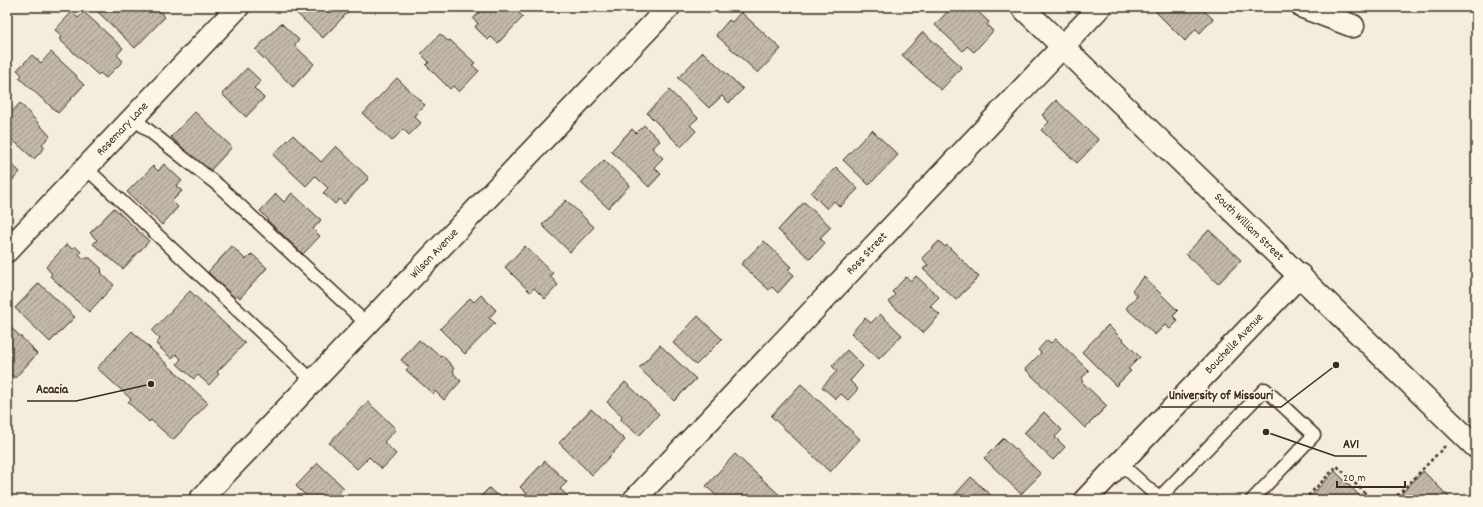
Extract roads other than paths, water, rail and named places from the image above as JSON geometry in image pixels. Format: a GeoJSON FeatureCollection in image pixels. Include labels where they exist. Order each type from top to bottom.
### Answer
{"type":"FeatureCollection","features":[{"type":"Feature","properties":{"kind":"street","name":"Rosemary Lane"},"geometry":{"type":"LineString","coordinates":[[7,251],[238,7]]}},
{"type":"Feature","properties":{"kind":"street","name":"Wilson Avenue"},"geometry":{"type":"LineString","coordinates":[[200,500],[669,7]]}},
{"type":"Feature","properties":{"kind":"street","name":"South William Street"},"geometry":{"type":"LineString","coordinates":[[1022,7],[1476,447]]}},
{"type":"Feature","properties":{"kind":"street","name":"Ross Street"},"geometry":{"type":"LineString","coordinates":[[634,500],[1100,7]]}},
{"type":"Feature","properties":{"kind":"street"},"geometry":{"type":"LineString","coordinates":[[1303,7],[1353,26]]}},
{"type":"Feature","properties":{"kind":"street","name":"Bouchelle Avenue"},"geometry":{"type":"LineString","coordinates":[[1085,500],[1300,275]]}},
{"type":"Feature","properties":{"kind":"lane"},"geometry":{"type":"LineString","coordinates":[[133,118],[219,186],[367,324]]}},
{"type":"Feature","properties":{"kind":"lane"},"geometry":{"type":"LineString","coordinates":[[86,168],[313,381]]}},
{"type":"Feature","properties":{"kind":"lane"},"geometry":{"type":"LineString","coordinates":[[1120,463],[1160,499],[1265,389],[1314,435],[1252,500]]}},
{"type":"Feature","properties":{"kind":"place","name":"University of Missouri"},"geometry":{"type":"Point","coordinates":[1336,365]}},
{"type":"Feature","properties":{"kind":"place","name":"Acacia"},"geometry":{"type":"Point","coordinates":[151,384]}},
{"type":"Feature","properties":{"kind":"place","name":"AV1"},"geometry":{"type":"Point","coordinates":[1266,432]}}]}
